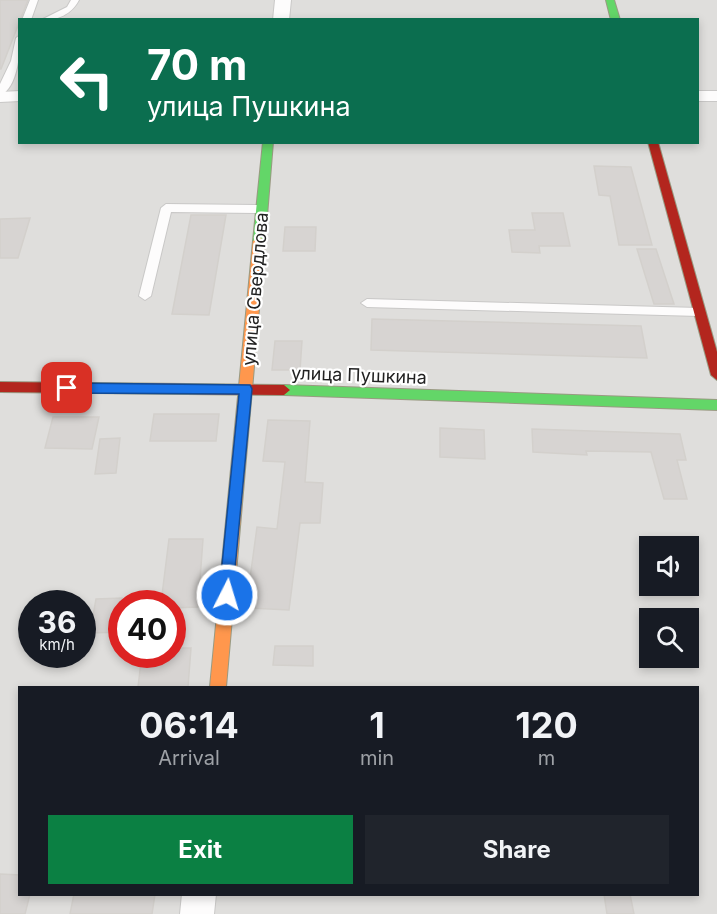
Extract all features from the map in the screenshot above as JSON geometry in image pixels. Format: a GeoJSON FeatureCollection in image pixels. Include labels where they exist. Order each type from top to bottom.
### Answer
{"type":"FeatureCollection","features":[{"type":"Feature","properties":{"kind":"street"},"geometry":{"type":"LineString","coordinates":[[281,18],[283,0]]}},
{"type":"Feature","properties":{"kind":"street"},"geometry":{"type":"LineString","coordinates":[[610,0],[615,18]]}},
{"type":"Feature","properties":{"kind":"street"},"geometry":{"type":"LineString","coordinates":[[0,95],[18,96]]}},
{"type":"Feature","properties":{"kind":"street"},"geometry":{"type":"LineString","coordinates":[[699,96],[717,96]]}},
{"type":"Feature","properties":{"kind":"street","name":"улица Свердлова"},"geometry":{"type":"LineString","coordinates":[[218,686],[268,144]]}},
{"type":"Feature","properties":{"kind":"street"},"geometry":{"type":"LineString","coordinates":[[654,144],[717,375]]}},
{"type":"Feature","properties":{"kind":"street","name":"улица Пушкина"},"geometry":{"type":"LineString","coordinates":[[0,387],[246,389],[717,405]]}},
{"type":"Feature","properties":{"kind":"street"},"geometry":{"type":"LineString","coordinates":[[197,914],[199,896]]}},
{"type":"Feature","properties":{"kind":"lane"},"geometry":{"type":"LineString","coordinates":[[28,18],[34,0]]}},
{"type":"Feature","properties":{"kind":"lane"},"geometry":{"type":"LineString","coordinates":[[50,18],[70,9],[75,0]]}},
{"type":"Feature","properties":{"kind":"lane"},"geometry":{"type":"LineString","coordinates":[[0,95],[16,61],[18,50]]}},
{"type":"Feature","properties":{"kind":"lane"},"geometry":{"type":"LineString","coordinates":[[145,296],[166,208],[262,209]]}},
{"type":"Feature","properties":{"kind":"lane"},"geometry":{"type":"LineString","coordinates":[[366,303],[699,312]]}},
{"type":"Feature","properties":{"kind":"shaded area"},"geometry":{"type":"Polygon","coordinates":[[[0,0],[717,0],[717,914],[0,914],[0,0]]]}},
{"type":"Feature","properties":{"kind":"building"},"geometry":{"type":"Polygon","coordinates":[[[0,0],[28,0],[21,18],[18,18],[18,26],[0,69],[0,0]]]}},
{"type":"Feature","properties":{"kind":"building"},"geometry":{"type":"Polygon","coordinates":[[[594,166],[631,167],[652,245],[619,245],[610,196],[599,195],[594,166]]]}},
{"type":"Feature","properties":{"kind":"building"},"geometry":{"type":"Polygon","coordinates":[[[532,213],[563,213],[570,246],[539,246],[540,253],[512,252],[509,230],[535,230],[532,213]]]}},
{"type":"Feature","properties":{"kind":"building"},"geometry":{"type":"Polygon","coordinates":[[[191,215],[226,215],[209,315],[172,314],[191,215]]]}},
{"type":"Feature","properties":{"kind":"building"},"geometry":{"type":"Polygon","coordinates":[[[30,218],[18,258],[0,258],[0,219],[30,218]]]}},
{"type":"Feature","properties":{"kind":"building"},"geometry":{"type":"Polygon","coordinates":[[[285,227],[316,227],[315,251],[283,251],[285,227]]]}},
{"type":"Feature","properties":{"kind":"building"},"geometry":{"type":"Polygon","coordinates":[[[637,249],[656,249],[674,304],[654,304],[637,249]]]}},
{"type":"Feature","properties":{"kind":"building"},"geometry":{"type":"Polygon","coordinates":[[[372,319],[641,326],[647,358],[371,350],[372,319]]]}},
{"type":"Feature","properties":{"kind":"building"},"geometry":{"type":"Polygon","coordinates":[[[275,341],[302,341],[300,370],[272,370],[275,341]]]}},
{"type":"Feature","properties":{"kind":"building"},"geometry":{"type":"Polygon","coordinates":[[[154,414],[219,414],[216,441],[150,441],[154,414]]]}},
{"type":"Feature","properties":{"kind":"building"},"geometry":{"type":"Polygon","coordinates":[[[53,417],[99,417],[92,449],[45,448],[53,417]]]}},
{"type":"Feature","properties":{"kind":"building"},"geometry":{"type":"Polygon","coordinates":[[[268,420],[310,421],[305,482],[323,483],[320,523],[300,523],[289,610],[246,608],[257,527],[277,529],[285,462],[263,461],[268,420]]]}},
{"type":"Feature","properties":{"kind":"building"},"geometry":{"type":"Polygon","coordinates":[[[440,428],[484,430],[485,459],[440,457],[440,428]]]}},
{"type":"Feature","properties":{"kind":"building"},"geometry":{"type":"Polygon","coordinates":[[[532,429],[680,434],[686,460],[677,460],[687,499],[664,499],[651,452],[586,451],[587,455],[533,452],[532,429]]]}},
{"type":"Feature","properties":{"kind":"building"},"geometry":{"type":"Polygon","coordinates":[[[120,438],[116,473],[95,474],[100,439],[120,438]]]}},
{"type":"Feature","properties":{"kind":"building"},"geometry":{"type":"Polygon","coordinates":[[[169,539],[203,539],[198,607],[186,607],[186,590],[163,590],[169,539]]]}},
{"type":"Feature","properties":{"kind":"building"},"geometry":{"type":"Polygon","coordinates":[[[96,599],[108,599],[108,632],[96,633],[96,599]]]}},
{"type":"Feature","properties":{"kind":"building"},"geometry":{"type":"Polygon","coordinates":[[[275,646],[313,646],[313,666],[273,665],[275,646]]]}},
{"type":"Feature","properties":{"kind":"building"},"geometry":{"type":"Polygon","coordinates":[[[186,648],[191,648],[188,686],[138,686],[140,668],[186,668],[186,648]]]}},
{"type":"Feature","properties":{"kind":"building"},"geometry":{"type":"Polygon","coordinates":[[[0,874],[18,875],[18,896],[30,896],[25,914],[0,914],[0,874]]]}},
{"type":"Feature","properties":{"kind":"building"},"geometry":{"type":"Polygon","coordinates":[[[74,896],[155,896],[152,914],[70,914],[74,896]]]}},
{"type":"Feature","properties":{"kind":"building"},"geometry":{"type":"Polygon","coordinates":[[[604,896],[630,896],[634,914],[607,914],[604,896]]]}},
{"type":"Feature","properties":{"kind":"traffic: fast"},"geometry":{"type":"LineString","coordinates":[[610,0],[615,18]]}},
{"type":"Feature","properties":{"kind":"traffic: fast"},"geometry":{"type":"LineString","coordinates":[[259,241],[268,144]]}},
{"type":"Feature","properties":{"kind":"traffic: fast"},"geometry":{"type":"LineString","coordinates":[[284,390],[717,405]]}},
{"type":"Feature","properties":{"kind":"traffic: slow"},"geometry":{"type":"LineString","coordinates":[[218,686],[259,241]]}},
{"type":"Feature","properties":{"kind":"traffic: jam"},"geometry":{"type":"LineString","coordinates":[[654,144],[717,375]]}},
{"type":"Feature","properties":{"kind":"traffic: jam"},"geometry":{"type":"LineString","coordinates":[[0,387],[284,390]]}},
{"type":"Feature","properties":{"kind":"route"},"geometry":{"type":"LineString","coordinates":[[67,388],[246,389],[227,595]]}}]}
